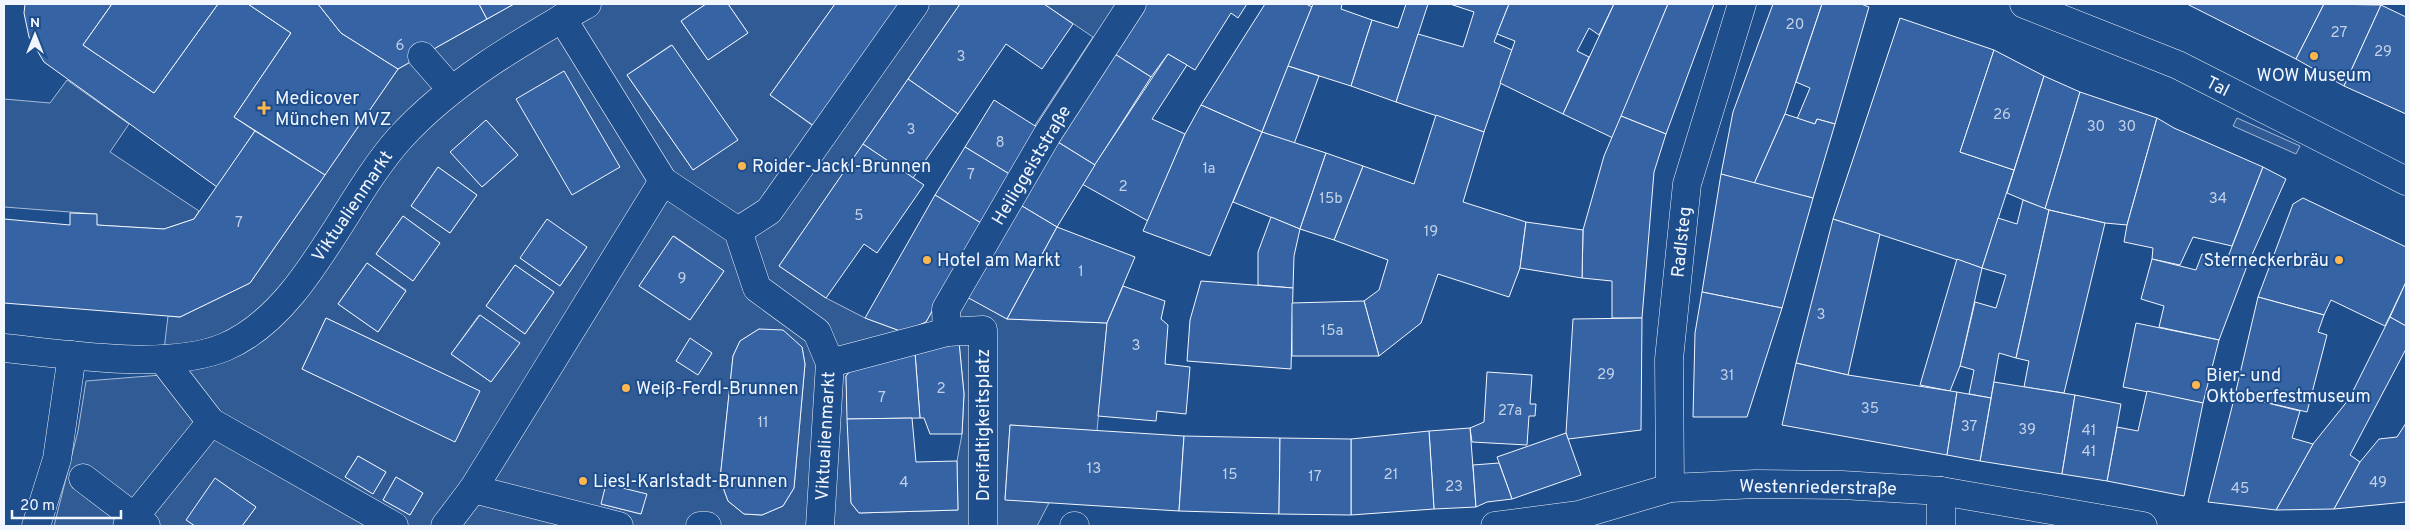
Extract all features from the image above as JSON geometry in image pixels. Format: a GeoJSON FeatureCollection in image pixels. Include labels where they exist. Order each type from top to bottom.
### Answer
{"type":"FeatureCollection","features":[{"type":"Feature","properties":{"kind":"street","name":"Viktualienmarkt"},"geometry":{"type":"LineString","coordinates":[[4,348],[72,355],[163,360],[224,347],[249,335],[274,312],[303,279],[375,169],[424,112],[451,89],[587,4]]}},
{"type":"Feature","properties":{"kind":"street"},"geometry":{"type":"LineString","coordinates":[[562,18],[663,181],[738,231],[770,211],[915,4]]}},
{"type":"Feature","properties":{"kind":"street","name":"Heiliggeiststraße"},"geometry":{"type":"LineString","coordinates":[[947,332],[946,309],[1047,135],[1132,4]]}},
{"type":"Feature","properties":{"kind":"street","name":"Radlsteg"},"geometry":{"type":"LineString","coordinates":[[1670,488],[1669,360],[1687,184],[1742,4]]}},
{"type":"Feature","properties":{"kind":"street","name":"Tal"},"geometry":{"type":"LineString","coordinates":[[2024,4],[2178,65],[2406,181]]}},
{"type":"Feature","properties":{"kind":"street"},"geometry":{"type":"LineString","coordinates":[[422,56],[451,89]]}},
{"type":"Feature","properties":{"kind":"street"},"geometry":{"type":"LineString","coordinates":[[445,526],[473,489],[663,181]]}},
{"type":"Feature","properties":{"kind":"street","name":"Viktualienmarkt"},"geometry":{"type":"LineString","coordinates":[[738,231],[757,288],[817,332],[830,363],[820,526]]}},
{"type":"Feature","properties":{"kind":"street","name":"Dreifaltigkeitsplatz"},"geometry":{"type":"LineString","coordinates":[[830,363],[947,332],[983,330],[983,526]]}},
{"type":"Feature","properties":{"kind":"street"},"geometry":{"type":"LineString","coordinates":[[36,526],[56,459],[72,355]]}},
{"type":"Feature","properties":{"kind":"street"},"geometry":{"type":"LineString","coordinates":[[163,360],[211,422],[394,526]]}},
{"type":"Feature","properties":{"kind":"street"},"geometry":{"type":"LineString","coordinates":[[83,478],[135,523],[211,422]]}},
{"type":"Feature","properties":{"kind":"street","name":"Westenriederstraße"},"geometry":{"type":"LineString","coordinates":[[1495,526],[1579,515],[1670,488],[1756,484],[1842,485],[1941,491],[2143,526]]}},
{"type":"Feature","properties":{"kind":"street"},"geometry":{"type":"LineString","coordinates":[[473,489],[619,526]]}},
{"type":"Feature","properties":{"kind":"street"},"geometry":{"type":"LineString","coordinates":[[1941,491],[1941,526]]}},
{"type":"Feature","properties":{"kind":"street"},"geometry":{"type":"LineString","coordinates":[[700,526],[707,526]]}},
{"type":"Feature","properties":{"kind":"shaded area"},"geometry":{"type":"Polygon","coordinates":[[[514,4],[706,4],[681,21],[708,60],[748,33],[728,4],[835,4],[770,95],[813,126],[901,4],[960,4],[779,266],[826,298],[865,318],[903,332],[926,322],[981,223],[1040,129],[1035,125],[1093,37],[1044,4],[1140,4],[966,296],[1007,319],[1107,323],[1097,431],[1010,425],[1005,499],[1049,503],[1037,526],[242,526],[256,507],[216,479],[187,520],[195,526],[54,526],[78,431],[86,381],[161,375],[168,316],[180,317],[250,283],[398,69],[514,4]],[[671,45],[627,75],[693,170],[737,139],[671,45]],[[486,120],[451,152],[482,187],[518,155],[486,120]],[[438,167],[411,206],[450,233],[477,195],[438,167]],[[403,216],[376,254],[413,281],[440,243],[403,216]],[[674,236],[639,286],[690,320],[724,271],[674,236]],[[587,247],[520,258],[560,286],[587,247]],[[367,263],[338,304],[378,332],[406,290],[367,263]],[[515,265],[486,306],[525,334],[554,292],[515,265]],[[479,315],[451,354],[491,382],[519,343],[479,315]],[[326,318],[302,369],[455,441],[479,391],[326,318]],[[759,329],[740,341],[733,356],[720,479],[728,501],[744,514],[762,515],[783,506],[794,488],[805,364],[802,347],[759,329]],[[690,339],[676,361],[698,374],[712,353],[690,339]],[[959,342],[852,369],[846,376],[851,503],[859,513],[958,510],[957,461],[962,434],[964,394],[959,342]],[[358,456],[345,477],[373,493],[386,472],[358,456]],[[396,477],[383,500],[410,515],[423,493],[396,477]],[[646,494],[601,504],[641,514],[646,494]]]}},
{"type":"Feature","properties":{"kind":"shaded area"},"geometry":{"type":"Polygon","coordinates":[[[67,80],[129,124],[110,152],[199,211],[194,219],[164,229],[97,225],[96,214],[4,207],[4,99],[50,103],[67,80]]]}},
{"type":"Feature","properties":{"kind":"shaded area"},"geometry":{"type":"Polygon","coordinates":[[[2237,118],[2300,146],[2296,154],[2233,126],[2237,118]]]}},
{"type":"Feature","properties":{"kind":"building"},"geometry":{"type":"Polygon","coordinates":[[[25,4],[112,4],[83,45],[154,93],[218,4],[248,4],[291,33],[234,117],[255,131],[217,187],[44,62],[29,37],[24,13],[25,4]]]}},
{"type":"Feature","properties":{"kind":"building"},"geometry":{"type":"Polygon","coordinates":[[[112,4],[218,4],[154,93],[83,45],[112,4]]]}},
{"type":"Feature","properties":{"kind":"building"},"geometry":{"type":"Polygon","coordinates":[[[248,4],[318,4],[341,33],[398,69],[325,175],[234,117],[291,33],[248,4]]]}},
{"type":"Feature","properties":{"kind":"building"},"geometry":{"type":"Polygon","coordinates":[[[318,4],[479,4],[487,19],[398,69],[341,33],[318,4]]]}},
{"type":"Feature","properties":{"kind":"building"},"geometry":{"type":"Polygon","coordinates":[[[479,4],[514,4],[487,19],[479,4]]]}},
{"type":"Feature","properties":{"kind":"building"},"geometry":{"type":"Polygon","coordinates":[[[706,4],[728,4],[748,33],[708,60],[681,21],[706,4]]]}},
{"type":"Feature","properties":{"kind":"building"},"geometry":{"type":"Polygon","coordinates":[[[835,4],[901,4],[814,126],[770,95],[835,4]]]}},
{"type":"Feature","properties":{"kind":"building"},"geometry":{"type":"Polygon","coordinates":[[[960,4],[1044,4],[1073,24],[1042,69],[1006,44],[958,114],[908,79],[960,4]]]}},
{"type":"Feature","properties":{"kind":"building"},"geometry":{"type":"Polygon","coordinates":[[[1140,4],[1247,4],[1238,18],[1231,13],[1195,70],[1168,54],[1151,77],[1110,51],[1140,4]]]}},
{"type":"Feature","properties":{"kind":"building"},"geometry":{"type":"Polygon","coordinates":[[[1265,4],[1306,4],[1312,7],[1262,132],[1201,105],[1265,4]]]}},
{"type":"Feature","properties":{"kind":"building"},"geometry":{"type":"Polygon","coordinates":[[[1313,4],[1342,4],[1341,9],[1372,20],[1351,86],[1288,66],[1313,4]]]}},
{"type":"Feature","properties":{"kind":"building"},"geometry":{"type":"Polygon","coordinates":[[[1406,4],[1428,4],[1396,102],[1351,86],[1372,20],[1398,28],[1406,4]]]}},
{"type":"Feature","properties":{"kind":"building"},"geometry":{"type":"Polygon","coordinates":[[[1450,4],[1509,4],[1494,42],[1512,50],[1484,132],[1396,102],[1418,34],[1463,47],[1474,12],[1450,4]]]}},
{"type":"Feature","properties":{"kind":"building"},"geometry":{"type":"Polygon","coordinates":[[[1509,4],[1614,4],[1599,35],[1589,28],[1577,51],[1589,57],[1563,114],[1500,83],[1515,41],[1497,34],[1509,4]]]}},
{"type":"Feature","properties":{"kind":"building"},"geometry":{"type":"Polygon","coordinates":[[[1614,4],[1668,4],[1613,138],[1563,114],[1614,4]]]}},
{"type":"Feature","properties":{"kind":"building"},"geometry":{"type":"Polygon","coordinates":[[[1668,4],[1714,4],[1666,134],[1621,116],[1668,4]]]}},
{"type":"Feature","properties":{"kind":"building"},"geometry":{"type":"Polygon","coordinates":[[[1773,4],[1822,4],[1785,114],[1754,184],[1721,174],[1733,112],[1773,4]]]}},
{"type":"Feature","properties":{"kind":"building"},"geometry":{"type":"Polygon","coordinates":[[[1822,4],[1861,4],[1869,7],[1835,124],[1817,119],[1815,124],[1797,119],[1810,88],[1796,82],[1822,4]]]}},
{"type":"Feature","properties":{"kind":"building"},"geometry":{"type":"Polygon","coordinates":[[[2187,4],[2324,4],[2296,59],[2187,4]]]}},
{"type":"Feature","properties":{"kind":"building"},"geometry":{"type":"Polygon","coordinates":[[[2324,4],[2381,5],[2344,86],[2296,59],[2324,4]]]}},
{"type":"Feature","properties":{"kind":"building"},"geometry":{"type":"Polygon","coordinates":[[[2381,5],[2406,17],[2406,114],[2344,86],[2381,5]]]}},
{"type":"Feature","properties":{"kind":"building"},"geometry":{"type":"Polygon","coordinates":[[[1900,18],[1994,50],[1960,152],[2014,170],[1982,268],[1833,219],[1900,18]]]}},
{"type":"Feature","properties":{"kind":"building"},"geometry":{"type":"Polygon","coordinates":[[[672,45],[738,140],[693,170],[627,75],[672,45]]]}},
{"type":"Feature","properties":{"kind":"building"},"geometry":{"type":"Polygon","coordinates":[[[1994,50],[2044,76],[2014,170],[1960,152],[1994,50]]]}},
{"type":"Feature","properties":{"kind":"building"},"geometry":{"type":"Polygon","coordinates":[[[1110,51],[1151,77],[1095,165],[1053,139],[1110,51]]]}},
{"type":"Feature","properties":{"kind":"building"},"geometry":{"type":"Polygon","coordinates":[[[1168,54],[1187,65],[1152,119],[1185,134],[1148,221],[1082,184],[1168,54]]]}},
{"type":"Feature","properties":{"kind":"building"},"geometry":{"type":"Polygon","coordinates":[[[1288,66],[1319,76],[1294,144],[1262,132],[1288,66]]]}},
{"type":"Feature","properties":{"kind":"building"},"geometry":{"type":"Polygon","coordinates":[[[564,71],[620,167],[572,195],[516,99],[564,71]]]}},
{"type":"Feature","properties":{"kind":"building"},"geometry":{"type":"Polygon","coordinates":[[[2044,76],[2080,92],[2045,209],[2007,193],[2044,76]]]}},
{"type":"Feature","properties":{"kind":"building"},"geometry":{"type":"Polygon","coordinates":[[[908,79],[958,114],[913,178],[863,144],[908,79]]]}},
{"type":"Feature","properties":{"kind":"building"},"geometry":{"type":"Polygon","coordinates":[[[2080,92],[2157,118],[2127,225],[2105,223],[2045,209],[2080,92]]]}},
{"type":"Feature","properties":{"kind":"building"},"geometry":{"type":"Polygon","coordinates":[[[994,100],[1040,129],[1011,175],[965,147],[994,100]]]}},
{"type":"Feature","properties":{"kind":"building"},"geometry":{"type":"Polygon","coordinates":[[[1201,105],[1262,132],[1210,256],[1143,231],[1185,134],[1201,105]]]}},
{"type":"Feature","properties":{"kind":"building"},"geometry":{"type":"Polygon","coordinates":[[[1785,114],[1815,124],[1817,119],[1835,124],[1813,198],[1754,184],[1785,114]]]}},
{"type":"Feature","properties":{"kind":"building"},"geometry":{"type":"Polygon","coordinates":[[[1436,115],[1484,132],[1463,202],[1526,222],[1520,268],[1509,297],[1438,274],[1421,323],[1379,356],[1364,301],[1379,290],[1388,260],[1334,240],[1363,166],[1414,184],[1436,115]]]}},
{"type":"Feature","properties":{"kind":"building"},"geometry":{"type":"Polygon","coordinates":[[[1621,116],[1666,134],[1654,172],[1642,318],[1612,318],[1612,281],[1582,278],[1583,230],[1604,156],[1621,116]]]}},
{"type":"Feature","properties":{"kind":"building"},"geometry":{"type":"Polygon","coordinates":[[[2157,118],[2174,128],[2263,167],[2232,246],[2193,237],[2180,265],[2152,259],[2153,248],[2124,242],[2157,118]]]}},
{"type":"Feature","properties":{"kind":"building"},"geometry":{"type":"Polygon","coordinates":[[[486,120],[518,155],[482,187],[450,152],[486,120]]]}},
{"type":"Feature","properties":{"kind":"building"},"geometry":{"type":"Polygon","coordinates":[[[255,131],[325,175],[250,283],[180,317],[4,303],[4,219],[70,225],[70,213],[97,214],[97,225],[164,229],[194,219],[255,131]]]}},
{"type":"Feature","properties":{"kind":"building"},"geometry":{"type":"Polygon","coordinates":[[[1262,132],[1326,153],[1300,229],[1233,202],[1262,132]]]}},
{"type":"Feature","properties":{"kind":"building"},"geometry":{"type":"Polygon","coordinates":[[[1053,139],[1095,165],[1057,227],[1017,203],[1053,139]]]}},
{"type":"Feature","properties":{"kind":"building"},"geometry":{"type":"Polygon","coordinates":[[[863,144],[924,185],[877,253],[864,244],[826,298],[779,266],[863,144]]]}},
{"type":"Feature","properties":{"kind":"building"},"geometry":{"type":"Polygon","coordinates":[[[965,147],[1011,175],[981,223],[935,195],[965,147]]]}},
{"type":"Feature","properties":{"kind":"building"},"geometry":{"type":"Polygon","coordinates":[[[1326,153],[1363,166],[1334,240],[1300,229],[1326,153]]]}},
{"type":"Feature","properties":{"kind":"building"},"geometry":{"type":"Polygon","coordinates":[[[438,167],[477,195],[450,233],[411,206],[438,167]]]}},
{"type":"Feature","properties":{"kind":"building"},"geometry":{"type":"Polygon","coordinates":[[[2263,167],[2286,179],[2247,266],[2219,340],[2159,327],[2164,306],[2141,299],[2152,259],[2196,270],[2202,254],[2226,262],[2263,167]]]}},
{"type":"Feature","properties":{"kind":"building"},"geometry":{"type":"Polygon","coordinates":[[[1721,174],[1813,198],[1782,308],[1702,292],[1721,174]]]}},
{"type":"Feature","properties":{"kind":"building"},"geometry":{"type":"Polygon","coordinates":[[[935,195],[981,223],[926,322],[903,332],[865,318],[935,195]]]}},
{"type":"Feature","properties":{"kind":"building","name":"Sterneckerbräu"},"geometry":{"type":"Polygon","coordinates":[[[2303,198],[2406,247],[2406,282],[2385,326],[2331,300],[2324,315],[2258,297],[2293,204],[2303,198]]]}},
{"type":"Feature","properties":{"kind":"building"},"geometry":{"type":"Polygon","coordinates":[[[2023,200],[2049,210],[2016,358],[1999,353],[1991,398],[1969,394],[1974,370],[1960,366],[1975,302],[1996,308],[2006,275],[1982,268],[1998,218],[2017,224],[2023,200]]]}},
{"type":"Feature","properties":{"kind":"building"},"geometry":{"type":"Polygon","coordinates":[[[1017,203],[1057,227],[1007,319],[965,296],[1017,203]]]}},
{"type":"Feature","properties":{"kind":"building"},"geometry":{"type":"Polygon","coordinates":[[[2049,210],[2105,223],[2064,393],[2024,387],[2029,361],[2016,358],[2049,210]]]}},
{"type":"Feature","properties":{"kind":"building"},"geometry":{"type":"Polygon","coordinates":[[[403,216],[440,243],[413,281],[376,254],[403,216]]]}},
{"type":"Feature","properties":{"kind":"building"},"geometry":{"type":"Polygon","coordinates":[[[1271,217],[1300,229],[1294,256],[1293,288],[1258,285],[1258,252],[1271,217]]]}},
{"type":"Feature","properties":{"kind":"building"},"geometry":{"type":"Polygon","coordinates":[[[547,219],[587,247],[560,286],[520,258],[547,219]]]}},
{"type":"Feature","properties":{"kind":"building"},"geometry":{"type":"Polygon","coordinates":[[[1833,219],[1880,234],[1848,375],[1796,363],[1833,219]]]}},
{"type":"Feature","properties":{"kind":"building"},"geometry":{"type":"Polygon","coordinates":[[[1526,222],[1583,230],[1582,278],[1520,268],[1526,222]]]}},
{"type":"Feature","properties":{"kind":"building"},"geometry":{"type":"Polygon","coordinates":[[[1057,227],[1135,257],[1107,323],[1007,319],[1057,227]]]}},
{"type":"Feature","properties":{"kind":"building"},"geometry":{"type":"Polygon","coordinates":[[[673,236],[724,271],[690,320],[639,286],[673,236]]]}},
{"type":"Feature","properties":{"kind":"building"},"geometry":{"type":"Polygon","coordinates":[[[1957,259],[1982,268],[1960,366],[1950,391],[1920,385],[1957,259]]]}},
{"type":"Feature","properties":{"kind":"building"},"geometry":{"type":"Polygon","coordinates":[[[367,263],[406,291],[378,332],[338,304],[367,263]]]}},
{"type":"Feature","properties":{"kind":"building"},"geometry":{"type":"Polygon","coordinates":[[[515,265],[554,292],[525,334],[486,306],[515,265]]]}},
{"type":"Feature","properties":{"kind":"building"},"geometry":{"type":"Polygon","coordinates":[[[1201,281],[1293,288],[1291,369],[1187,361],[1190,320],[1201,281]]]}},
{"type":"Feature","properties":{"kind":"building"},"geometry":{"type":"Polygon","coordinates":[[[2406,282],[2406,326],[2390,317],[2406,282]]]}},
{"type":"Feature","properties":{"kind":"building"},"geometry":{"type":"Polygon","coordinates":[[[1123,286],[1165,301],[1161,319],[1168,325],[1165,364],[1190,367],[1186,414],[1157,411],[1156,421],[1098,416],[1107,323],[1123,286]]]}},
{"type":"Feature","properties":{"kind":"building"},"geometry":{"type":"Polygon","coordinates":[[[1702,292],[1782,308],[1747,417],[1693,417],[1695,333],[1702,292]]]}},
{"type":"Feature","properties":{"kind":"building"},"geometry":{"type":"Polygon","coordinates":[[[2258,297],[2324,315],[2318,332],[2327,335],[2307,412],[2235,395],[2258,297]]]}},
{"type":"Feature","properties":{"kind":"building"},"geometry":{"type":"Polygon","coordinates":[[[1364,301],[1379,356],[1292,356],[1292,303],[1364,301]]]}},
{"type":"Feature","properties":{"kind":"building"},"geometry":{"type":"Polygon","coordinates":[[[480,315],[520,343],[491,382],[451,354],[480,315]]]}},
{"type":"Feature","properties":{"kind":"building"},"geometry":{"type":"Polygon","coordinates":[[[2390,317],[2406,326],[2406,349],[2350,455],[2360,462],[2334,509],[2276,510],[2313,444],[2349,399],[2390,317]]]}},
{"type":"Feature","properties":{"kind":"building"},"geometry":{"type":"Polygon","coordinates":[[[326,318],[480,391],[455,442],[302,369],[326,318]]]}},
{"type":"Feature","properties":{"kind":"building"},"geometry":{"type":"Polygon","coordinates":[[[1642,318],[1641,430],[1568,439],[1566,433],[1573,319],[1642,318]]]}},
{"type":"Feature","properties":{"kind":"building"},"geometry":{"type":"Polygon","coordinates":[[[2136,323],[2219,340],[2203,403],[2123,387],[2136,323]]]}},
{"type":"Feature","properties":{"kind":"building"},"geometry":{"type":"Polygon","coordinates":[[[759,329],[783,330],[802,347],[805,364],[794,488],[783,506],[762,515],[744,514],[728,501],[720,479],[733,356],[740,341],[759,329]]]}},
{"type":"Feature","properties":{"kind":"building"},"geometry":{"type":"Polygon","coordinates":[[[690,338],[712,353],[698,375],[676,361],[690,338]]]}},
{"type":"Feature","properties":{"kind":"building"},"geometry":{"type":"Polygon","coordinates":[[[959,342],[964,394],[962,434],[930,434],[924,418],[920,418],[915,353],[959,342]]]}},
{"type":"Feature","properties":{"kind":"building"},"geometry":{"type":"Polygon","coordinates":[[[915,353],[920,418],[847,419],[846,376],[852,369],[915,353]]]}},
{"type":"Feature","properties":{"kind":"building"},"geometry":{"type":"Polygon","coordinates":[[[1796,363],[1848,375],[1957,392],[1947,455],[1782,425],[1796,363]]]}},
{"type":"Feature","properties":{"kind":"building"},"geometry":{"type":"Polygon","coordinates":[[[1487,372],[1532,375],[1530,404],[1536,404],[1535,416],[1529,416],[1527,445],[1472,442],[1470,428],[1484,422],[1487,372]]]}},
{"type":"Feature","properties":{"kind":"building"},"geometry":{"type":"Polygon","coordinates":[[[1994,382],[2075,395],[2062,474],[1980,461],[1994,382]]]}},
{"type":"Feature","properties":{"kind":"building"},"geometry":{"type":"Polygon","coordinates":[[[2147,391],[2203,403],[2184,496],[2107,481],[2117,427],[2138,431],[2147,391]]]}},
{"type":"Feature","properties":{"kind":"building"},"geometry":{"type":"Polygon","coordinates":[[[1957,392],[1991,398],[1980,461],[1947,455],[1957,392]]]}},
{"type":"Feature","properties":{"kind":"building"},"geometry":{"type":"Polygon","coordinates":[[[2075,395],[2121,404],[2107,481],[2062,474],[2075,395]]]}},
{"type":"Feature","properties":{"kind":"building"},"geometry":{"type":"Polygon","coordinates":[[[2235,395],[2300,411],[2292,438],[2313,444],[2276,510],[2208,502],[2235,395]]]}},
{"type":"Feature","properties":{"kind":"building"},"geometry":{"type":"Polygon","coordinates":[[[912,418],[916,462],[957,461],[958,510],[859,513],[851,503],[847,419],[912,418]]]}},
{"type":"Feature","properties":{"kind":"building"},"geometry":{"type":"Polygon","coordinates":[[[2406,423],[2406,502],[2334,509],[2360,462],[2379,439],[2397,437],[2406,423]]]}},
{"type":"Feature","properties":{"kind":"building"},"geometry":{"type":"Polygon","coordinates":[[[1010,425],[1184,436],[1179,511],[1005,500],[1010,425]]]}},
{"type":"Feature","properties":{"kind":"building"},"geometry":{"type":"Polygon","coordinates":[[[1470,428],[1476,507],[1434,509],[1429,431],[1470,428]]]}},
{"type":"Feature","properties":{"kind":"building"},"geometry":{"type":"Polygon","coordinates":[[[1429,431],[1434,509],[1351,515],[1351,439],[1429,431]]]}},
{"type":"Feature","properties":{"kind":"building"},"geometry":{"type":"Polygon","coordinates":[[[1566,433],[1581,475],[1512,499],[1497,457],[1566,433]]]}},
{"type":"Feature","properties":{"kind":"building"},"geometry":{"type":"Polygon","coordinates":[[[1184,436],[1280,438],[1279,514],[1179,511],[1184,436]]]}},
{"type":"Feature","properties":{"kind":"building"},"geometry":{"type":"Polygon","coordinates":[[[1280,438],[1351,439],[1351,515],[1279,514],[1280,438]]]}},
{"type":"Feature","properties":{"kind":"building"},"geometry":{"type":"Polygon","coordinates":[[[358,456],[386,472],[373,494],[345,477],[358,456]]]}},
{"type":"Feature","properties":{"kind":"building"},"geometry":{"type":"Polygon","coordinates":[[[1499,463],[1512,499],[1487,502],[1476,507],[1473,465],[1499,463]]]}},
{"type":"Feature","properties":{"kind":"building"},"geometry":{"type":"Polygon","coordinates":[[[396,477],[423,493],[410,515],[383,500],[396,477]]]}},
{"type":"Feature","properties":{"kind":"building"},"geometry":{"type":"Polygon","coordinates":[[[215,478],[256,507],[242,526],[195,526],[186,520],[215,478]]]}},
{"type":"Feature","properties":{"kind":"building"},"geometry":{"type":"Polygon","coordinates":[[[606,484],[647,494],[641,514],[601,504],[606,484]]]}},
{"type":"Feature","properties":{"kind":"place","name":"WOW Museum"},"geometry":{"type":"Point","coordinates":[2314,56]}},
{"type":"Feature","properties":{"kind":"place","name":"Medicover München MVZ"},"geometry":{"type":"Point","coordinates":[264,108]}},
{"type":"Feature","properties":{"kind":"place","name":"Roider-Jackl-Brunnen"},"geometry":{"type":"Point","coordinates":[742,166]}},
{"type":"Feature","properties":{"kind":"place","name":"Hotel am Markt"},"geometry":{"type":"Point","coordinates":[927,260]}},
{"type":"Feature","properties":{"kind":"place","name":"Sterneckerbräu"},"geometry":{"type":"Point","coordinates":[2339,260]}},
{"type":"Feature","properties":{"kind":"place","name":"Bier- und Oktoberfestmuseum"},"geometry":{"type":"Point","coordinates":[2196,385]}},
{"type":"Feature","properties":{"kind":"place","name":"Weiß-Ferdl-Brunnen"},"geometry":{"type":"Point","coordinates":[626,388]}},
{"type":"Feature","properties":{"kind":"place","name":"Liesl-Karlstadt-Brunnen"},"geometry":{"type":"Point","coordinates":[583,481]}}]}
